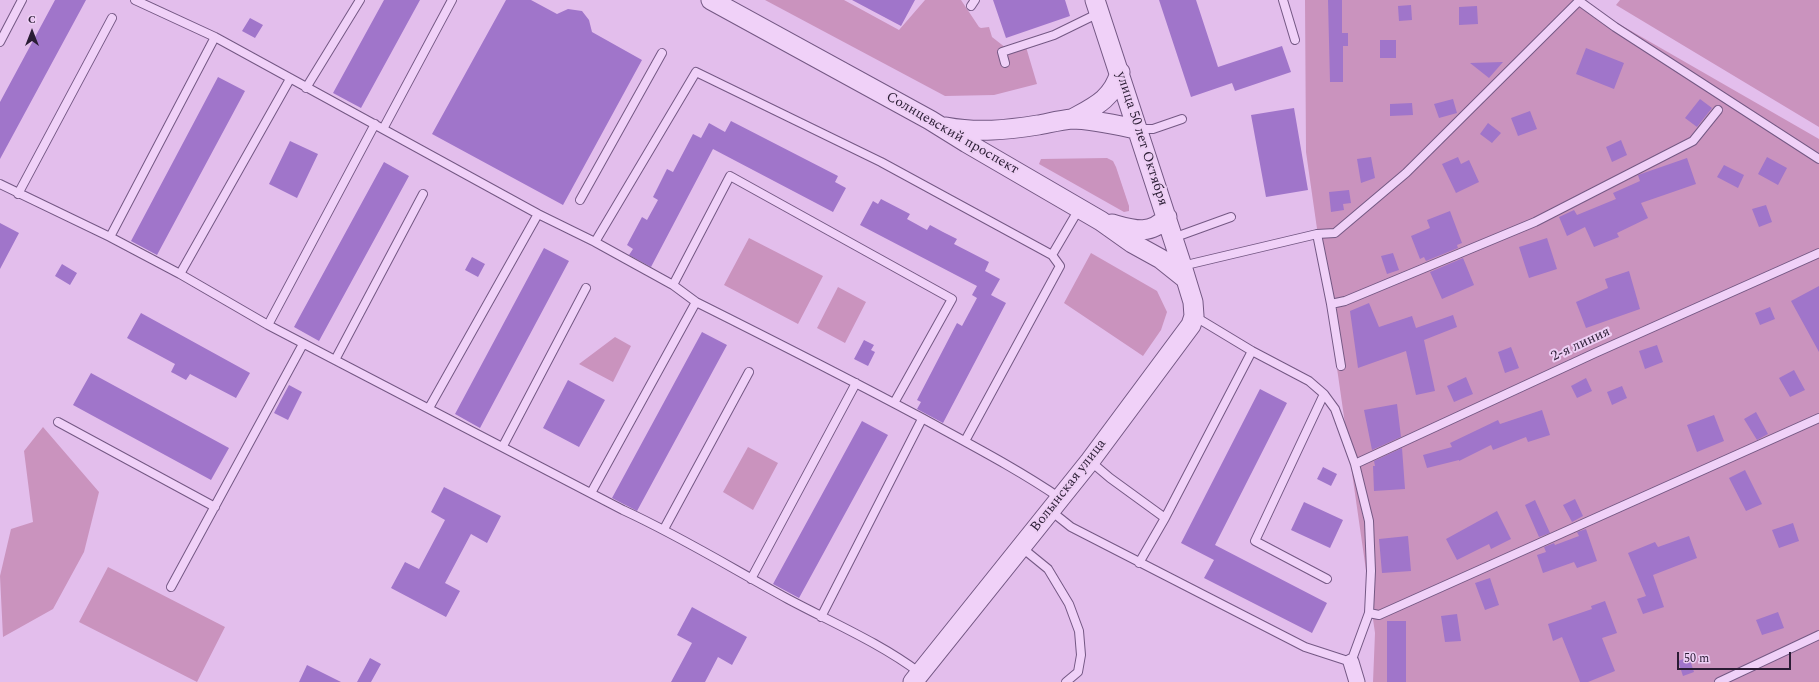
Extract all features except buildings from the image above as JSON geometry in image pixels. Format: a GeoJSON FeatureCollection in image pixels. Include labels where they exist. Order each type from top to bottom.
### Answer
{"type":"FeatureCollection","features":[{"type":"Feature","properties":{"kind":"street","name":"Солнцевский проспект"},"geometry":{"type":"LineString","coordinates":[[711,0],[930,120],[1101,221],[1132,243],[1184,272]]}},
{"type":"Feature","properties":{"kind":"street","name":"улица 50 лет Октября"},"geometry":{"type":"LineString","coordinates":[[1097,6],[1120,72],[1136,128],[1167,217],[1184,272]]}},
{"type":"Feature","properties":{"kind":"street"},"geometry":{"type":"LineString","coordinates":[[1072,119],[1103,100],[1111,93],[1117,84],[1120,72]]}},
{"type":"Feature","properties":{"kind":"street"},"geometry":{"type":"LineString","coordinates":[[930,120],[946,127],[964,131],[986,131],[1029,127],[1072,119],[1136,128]]}},
{"type":"Feature","properties":{"kind":"street"},"geometry":{"type":"LineString","coordinates":[[1101,221],[1132,229],[1149,230],[1159,226],[1167,217]]}},
{"type":"Feature","properties":{"kind":"street"},"geometry":{"type":"LineString","coordinates":[[1184,272],[1193,302],[1194,316]]}},
{"type":"Feature","properties":{"kind":"street","name":"Волынская улица"},"geometry":{"type":"LineString","coordinates":[[917,678],[1090,461],[1191,325],[1194,316]]}},
{"type":"Feature","properties":{"kind":"street"},"geometry":{"type":"LineString","coordinates":[[1351,662],[1357,682]]}},
{"type":"Feature","properties":{"kind":"lane"},"geometry":{"type":"LineString","coordinates":[[0,42],[22,0]]}},
{"type":"Feature","properties":{"kind":"lane"},"geometry":{"type":"LineString","coordinates":[[135,0],[215,37],[538,214],[595,242],[673,285],[696,302],[894,402],[1008,465],[1055,504],[1072,527],[1139,563],[1305,647],[1351,662],[1369,613],[1371,570],[1369,520],[1355,464],[1335,409],[1324,394],[1309,382],[1252,351],[1194,316]]}},
{"type":"Feature","properties":{"kind":"lane"},"geometry":{"type":"LineString","coordinates":[[306,88],[360,0]]}},
{"type":"Feature","properties":{"kind":"lane"},"geometry":{"type":"LineString","coordinates":[[268,325],[379,126],[452,0]]}},
{"type":"Feature","properties":{"kind":"lane"},"geometry":{"type":"LineString","coordinates":[[1283,0],[1295,40]]}},
{"type":"Feature","properties":{"kind":"lane"},"geometry":{"type":"LineString","coordinates":[[1184,272],[1317,234],[1335,233],[1406,173],[1577,1],[1819,159]]}},
{"type":"Feature","properties":{"kind":"lane"},"geometry":{"type":"LineString","coordinates":[[1005,63],[1002,52],[1054,35],[1097,6]]}},
{"type":"Feature","properties":{"kind":"lane"},"geometry":{"type":"LineString","coordinates":[[18,194],[112,18]]}},
{"type":"Feature","properties":{"kind":"lane"},"geometry":{"type":"LineString","coordinates":[[110,237],[215,37]]}},
{"type":"Feature","properties":{"kind":"lane"},"geometry":{"type":"LineString","coordinates":[[580,200],[662,53]]}},
{"type":"Feature","properties":{"kind":"lane"},"geometry":{"type":"LineString","coordinates":[[595,242],[696,72],[881,162],[1052,255],[1060,266],[965,441]]}},
{"type":"Feature","properties":{"kind":"lane"},"geometry":{"type":"LineString","coordinates":[[180,274],[290,79]]}},
{"type":"Feature","properties":{"kind":"lane"},"geometry":{"type":"LineString","coordinates":[[1331,304],[1345,301],[1534,222],[1692,141],[1718,110]]}},
{"type":"Feature","properties":{"kind":"lane"},"geometry":{"type":"LineString","coordinates":[[1136,128],[1152,128],[1182,119]]}},
{"type":"Feature","properties":{"kind":"lane"},"geometry":{"type":"LineString","coordinates":[[673,285],[730,176],[952,299],[894,402]]}},
{"type":"Feature","properties":{"kind":"lane"},"geometry":{"type":"LineString","coordinates":[[0,184],[110,237],[180,274],[303,344],[503,446],[623,510],[664,529],[821,617],[901,659],[917,678]]}},
{"type":"Feature","properties":{"kind":"lane"},"geometry":{"type":"LineString","coordinates":[[336,360],[423,194]]}},
{"type":"Feature","properties":{"kind":"lane"},"geometry":{"type":"LineString","coordinates":[[1052,255],[1079,209]]}},
{"type":"Feature","properties":{"kind":"lane"},"geometry":{"type":"LineString","coordinates":[[429,408],[538,214]]}},
{"type":"Feature","properties":{"kind":"lane"},"geometry":{"type":"LineString","coordinates":[[1174,238],[1231,217]]}},
{"type":"Feature","properties":{"kind":"lane"},"geometry":{"type":"LineString","coordinates":[[1317,234],[1331,304],[1340,366]]}},
{"type":"Feature","properties":{"kind":"lane","name":"2-я линия"},"geometry":{"type":"LineString","coordinates":[[1355,464],[1602,349],[1819,253]]}},
{"type":"Feature","properties":{"kind":"lane"},"geometry":{"type":"LineString","coordinates":[[503,446],[586,288]]}},
{"type":"Feature","properties":{"kind":"lane"},"geometry":{"type":"LineString","coordinates":[[591,493],[696,302]]}},
{"type":"Feature","properties":{"kind":"lane"},"geometry":{"type":"LineString","coordinates":[[171,587],[303,344]]}},
{"type":"Feature","properties":{"kind":"lane"},"geometry":{"type":"LineString","coordinates":[[1139,563],[1165,518],[1252,351]]}},
{"type":"Feature","properties":{"kind":"lane"},"geometry":{"type":"LineString","coordinates":[[664,529],[750,372]]}},
{"type":"Feature","properties":{"kind":"lane"},"geometry":{"type":"LineString","coordinates":[[752,579],[856,383]]}},
{"type":"Feature","properties":{"kind":"lane"},"geometry":{"type":"LineString","coordinates":[[1324,394],[1255,541],[1327,579]]}},
{"type":"Feature","properties":{"kind":"lane"},"geometry":{"type":"LineString","coordinates":[[821,617],[922,418]]}},
{"type":"Feature","properties":{"kind":"lane"},"geometry":{"type":"LineString","coordinates":[[1369,613],[1379,615],[1819,418]]}},
{"type":"Feature","properties":{"kind":"lane"},"geometry":{"type":"LineString","coordinates":[[58,422],[214,507]]}},
{"type":"Feature","properties":{"kind":"lane"},"geometry":{"type":"LineString","coordinates":[[1090,461],[1110,478],[1165,518]]}},
{"type":"Feature","properties":{"kind":"lane"},"geometry":{"type":"LineString","coordinates":[[1021,547],[1048,569],[1069,604],[1079,631],[1081,655],[1078,672],[1066,682]]}},
{"type":"Feature","properties":{"kind":"lane"},"geometry":{"type":"LineString","coordinates":[[1719,682],[1819,635]]}},
{"type":"Feature","properties":{"kind":"shaded area"},"geometry":{"type":"Polygon","coordinates":[[[765,0],[844,0],[899,30],[925,0],[961,0],[979,27],[989,27],[992,37],[1006,48],[1026,47],[1037,84],[994,95],[945,96],[765,0]]]}},
{"type":"Feature","properties":{"kind":"shaded area"},"geometry":{"type":"Polygon","coordinates":[[[1305,0],[1580,0],[1579,1],[1819,139],[1819,682],[1373,682],[1375,633],[1306,152],[1305,0]]]}},
{"type":"Feature","properties":{"kind":"shaded area"},"geometry":{"type":"Polygon","coordinates":[[[1620,0],[1819,0],[1819,127],[1616,5],[1620,0]]]}},
{"type":"Feature","properties":{"kind":"shaded area"},"geometry":{"type":"Polygon","coordinates":[[[1107,158],[1113,161],[1116,167],[1129,206],[1129,211],[1124,212],[1039,164],[1041,159],[1107,158]]]}},
{"type":"Feature","properties":{"kind":"shaded area"},"geometry":{"type":"Polygon","coordinates":[[[749,238],[823,276],[798,324],[724,285],[749,238]]]}},
{"type":"Feature","properties":{"kind":"shaded area"},"geometry":{"type":"Polygon","coordinates":[[[1091,253],[1157,291],[1167,312],[1161,330],[1143,356],[1064,303],[1091,253]]]}},
{"type":"Feature","properties":{"kind":"shaded area"},"geometry":{"type":"Polygon","coordinates":[[[838,287],[866,302],[845,343],[817,328],[838,287]]]}},
{"type":"Feature","properties":{"kind":"shaded area"},"geometry":{"type":"Polygon","coordinates":[[[615,337],[631,346],[613,382],[579,364],[615,337]]]}},
{"type":"Feature","properties":{"kind":"shaded area"},"geometry":{"type":"Polygon","coordinates":[[[43,427],[99,492],[84,552],[53,609],[3,637],[0,576],[11,529],[33,522],[24,451],[43,427]]]}},
{"type":"Feature","properties":{"kind":"shaded area"},"geometry":{"type":"Polygon","coordinates":[[[748,447],[778,463],[753,510],[723,492],[748,447]]]}},
{"type":"Feature","properties":{"kind":"shaded area"},"geometry":{"type":"Polygon","coordinates":[[[108,567],[225,627],[197,682],[79,622],[108,567]]]}}]}
